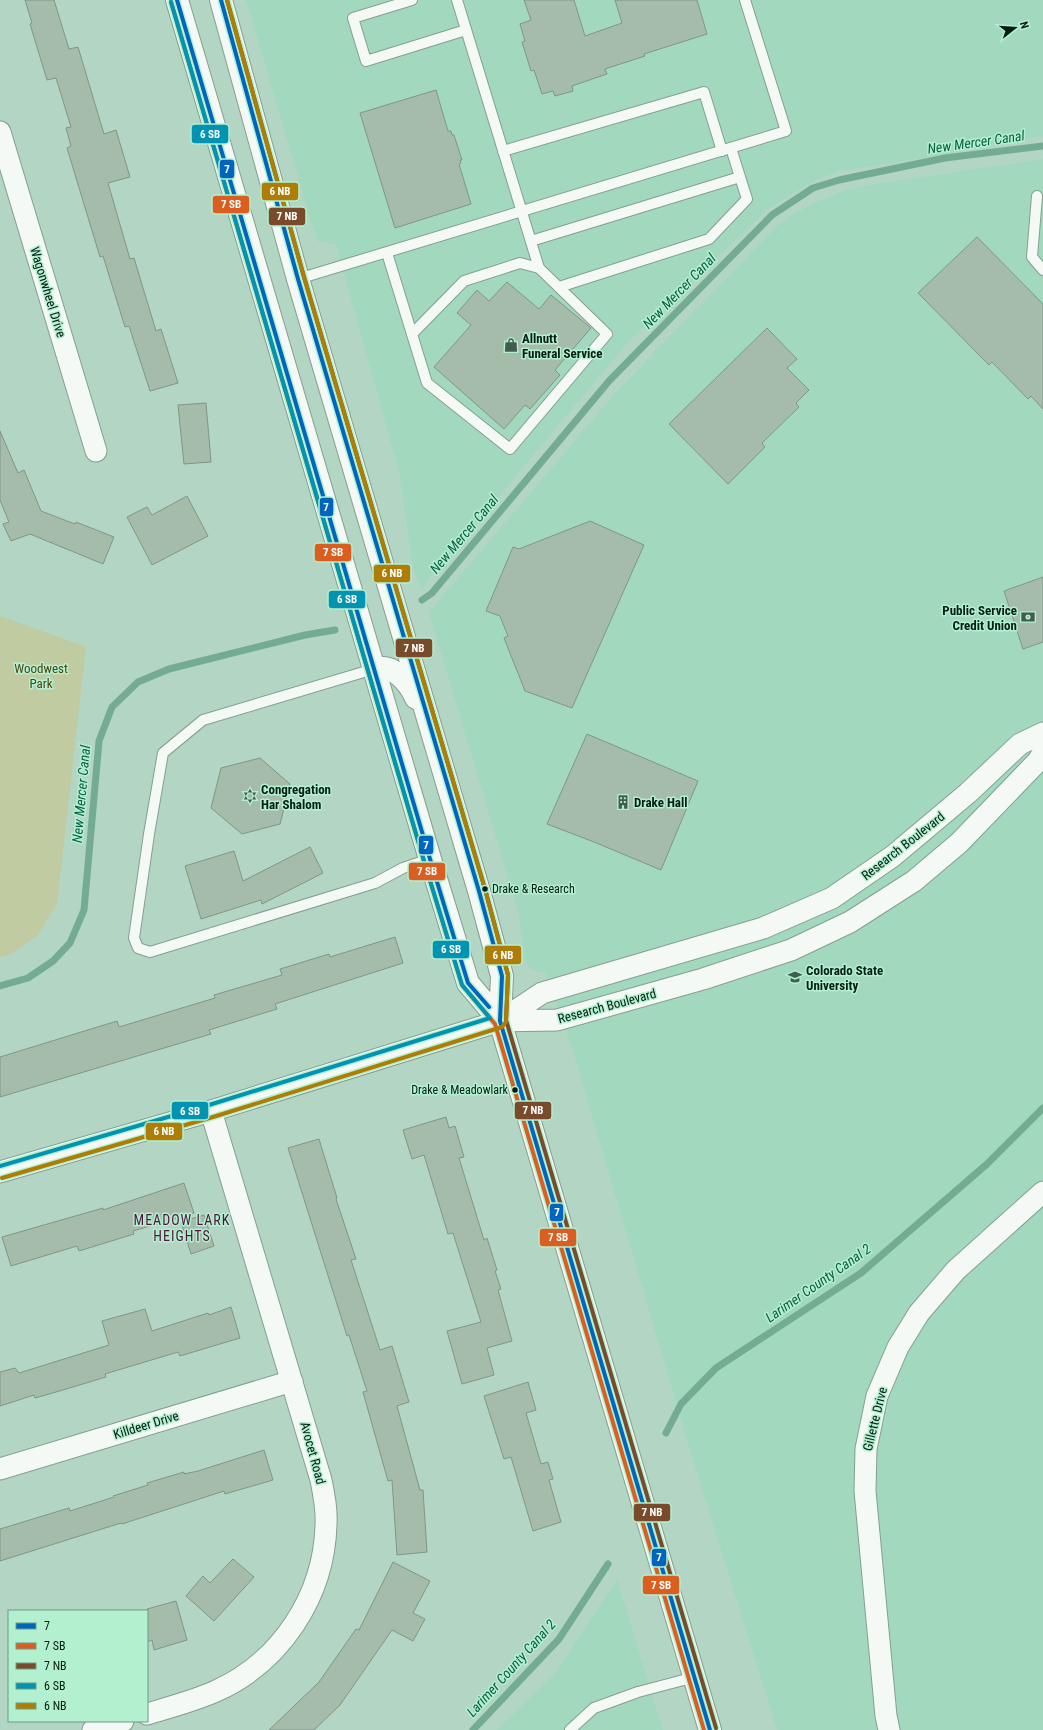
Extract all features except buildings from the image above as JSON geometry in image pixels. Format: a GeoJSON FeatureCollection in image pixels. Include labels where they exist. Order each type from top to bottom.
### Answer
{"type":"FeatureCollection","features":[{"type":"Feature","properties":{"kind":"main road"},"geometry":{"type":"LineString","coordinates":[[177,0],[430,859],[468,983],[500,1021]]}},
{"type":"Feature","properties":{"kind":"main road"},"geometry":{"type":"LineString","coordinates":[[221,0],[298,279],[479,891],[502,976],[500,1021],[710,1730]]}},
{"type":"Feature","properties":{"kind":"main road"},"geometry":{"type":"LineString","coordinates":[[374,669],[380,667],[392,670],[402,678],[414,693],[430,726]]}},
{"type":"Feature","properties":{"kind":"street","name":"Wagonwheel Drive"},"geometry":{"type":"LineString","coordinates":[[0,132],[96,451]]}},
{"type":"Feature","properties":{"kind":"street","name":"Research Boulevard"},"geometry":{"type":"LineString","coordinates":[[500,1021],[542,993],[763,928],[832,898],[893,856],[968,794],[1020,744],[1043,733]]}},
{"type":"Feature","properties":{"kind":"street","name":"Research Boulevard"},"geometry":{"type":"LineString","coordinates":[[500,1021],[557,1020],[703,979],[791,950],[850,922],[914,881],[959,843],[1039,760],[1043,752]]}},
{"type":"Feature","properties":{"kind":"street"},"geometry":{"type":"LineString","coordinates":[[0,1172],[211,1111],[500,1021]]}},
{"type":"Feature","properties":{"kind":"street","name":"Avocet Road"},"geometry":{"type":"LineString","coordinates":[[148,1714],[217,1691],[246,1675],[266,1658],[288,1634],[305,1607],[318,1577],[324,1552],[326,1506],[321,1480],[211,1111]]}},
{"type":"Feature","properties":{"kind":"street","name":"Gillette Drive"},"geometry":{"type":"LineString","coordinates":[[889,1730],[886,1716],[865,1491],[866,1450],[877,1396],[898,1347],[919,1313],[956,1270],[1043,1192]]}},
{"type":"Feature","properties":{"kind":"street","name":"Killdeer Drive"},"geometry":{"type":"LineString","coordinates":[[0,1469],[292,1381]]}},
{"type":"Feature","properties":{"kind":"street"},"geometry":{"type":"LineString","coordinates":[[93,1730],[120,1722]]}},
{"type":"Feature","properties":{"kind":"lane"},"geometry":{"type":"LineString","coordinates":[[412,0],[353,18],[366,61],[466,30]]}},
{"type":"Feature","properties":{"kind":"lane"},"geometry":{"type":"LineString","coordinates":[[388,253],[427,383],[510,449],[607,334],[540,268],[521,212],[457,0]]}},
{"type":"Feature","properties":{"kind":"lane"},"geometry":{"type":"LineString","coordinates":[[298,279],[388,253],[786,131],[745,0]]}},
{"type":"Feature","properties":{"kind":"lane"},"geometry":{"type":"LineString","coordinates":[[503,151],[704,92],[726,150],[740,176],[747,199],[708,239],[559,287]]}},
{"type":"Feature","properties":{"kind":"lane"},"geometry":{"type":"LineString","coordinates":[[531,241],[740,176]]}},
{"type":"Feature","properties":{"kind":"lane"},"geometry":{"type":"LineString","coordinates":[[1037,196],[1032,257],[1043,270]]}},
{"type":"Feature","properties":{"kind":"lane"},"geometry":{"type":"LineString","coordinates":[[412,334],[464,282],[520,263],[540,268]]}},
{"type":"Feature","properties":{"kind":"lane"},"geometry":{"type":"LineString","coordinates":[[374,669],[203,720],[163,753],[149,834],[134,938],[138,948],[150,952],[375,883],[403,868],[430,859]]}},
{"type":"Feature","properties":{"kind":"lane"},"geometry":{"type":"LineString","coordinates":[[570,1730],[594,1708],[638,1692],[695,1678]]}},
{"type":"Feature","properties":{"kind":"shaded area"},"geometry":{"type":"Polygon","coordinates":[[[246,0],[1043,0],[1043,136],[894,163],[843,170],[818,179],[769,208],[630,340],[421,589],[413,567],[399,472],[336,245],[317,241],[246,0]]]}},
{"type":"Feature","properties":{"kind":"shaded area","name":"Colorado State University"},"geometry":{"type":"Polygon","coordinates":[[[1043,159],[1043,1730],[777,1730],[689,1447],[573,1051],[545,972],[540,972],[530,968],[525,960],[518,912],[429,612],[617,391],[779,224],[818,201],[846,190],[882,183],[1043,159]]]}},
{"type":"Feature","properties":{"kind":"shaded area"},"geometry":{"type":"Polygon","coordinates":[[[617,1579],[663,1730],[497,1730],[554,1674],[617,1579]]]}},
{"type":"Feature","properties":{"kind":"green space","name":"Woodwest Park"},"geometry":{"type":"Polygon","coordinates":[[[0,616],[86,647],[57,904],[37,936],[9,955],[0,957],[0,616]]]}},
{"type":"Feature","properties":{"kind":"waterway","name":"New Mercer Canal"},"geometry":{"type":"LineString","coordinates":[[422,600],[432,593],[609,381],[772,215],[813,188],[839,180],[945,158],[1043,146]]}},
{"type":"Feature","properties":{"kind":"waterway","name":"New Mercer Canal"},"geometry":{"type":"LineString","coordinates":[[0,986],[28,978],[53,961],[70,943],[84,910],[99,741],[112,707],[138,682],[169,669],[305,635],[335,630]]}},
{"type":"Feature","properties":{"kind":"waterway","name":"Larimer County Canal 2"},"geometry":{"type":"LineString","coordinates":[[666,1433],[681,1404],[716,1368],[861,1273],[987,1164],[1043,1108]]}},
{"type":"Feature","properties":{"kind":"waterway","name":"Larimer County Canal 2"},"geometry":{"type":"LineString","coordinates":[[473,1730],[559,1639],[608,1564]]}},
{"type":"Feature","properties":{"kind":"transit line","name":"7"},"geometry":{"type":"LineString","coordinates":[[177,0],[430,859],[468,983],[489,1007]]}},
{"type":"Feature","properties":{"kind":"transit line","name":"7"},"geometry":{"type":"LineString","coordinates":[[221,0],[298,279],[479,891],[502,976],[500,1021],[710,1730]]}},
{"type":"Feature","properties":{"kind":"transit line"},"geometry":{"type":"LineString","coordinates":[[227,0],[304,277],[485,889],[508,975],[506,1020],[716,1728]]}},
{"type":"Feature","properties":{"kind":"transit line"},"geometry":{"type":"LineString","coordinates":[[2,1178],[213,1117],[502,1027],[506,1022],[508,975],[485,889],[304,277],[227,0]]}},
{"type":"Feature","properties":{"kind":"transit line"},"geometry":{"type":"LineString","coordinates":[[171,2],[424,861],[462,985],[495,1024],[704,1730]]}},
{"type":"Feature","properties":{"kind":"transit line"},"geometry":{"type":"LineString","coordinates":[[0,1166],[209,1105],[490,1018],[462,985],[424,861],[171,2]]}},
{"type":"Feature","properties":{"kind":"place","name":"Allnutt Funeral Service"},"geometry":{"type":"Point","coordinates":[511,345]}},
{"type":"Feature","properties":{"kind":"place","name":"Public Service Credit Union"},"geometry":{"type":"Point","coordinates":[1028,617]}},
{"type":"Feature","properties":{"kind":"place","name":"Congregation Har Shalom"},"geometry":{"type":"Point","coordinates":[250,796]}},
{"type":"Feature","properties":{"kind":"place","name":"Drake Hall"},"geometry":{"type":"Point","coordinates":[623,802]}},
{"type":"Feature","properties":{"kind":"place","name":"Drake & Research"},"geometry":{"type":"Point","coordinates":[485,889]}},
{"type":"Feature","properties":{"kind":"place","name":"Colorado State University"},"geometry":{"type":"Point","coordinates":[795,977]}},
{"type":"Feature","properties":{"kind":"place","name":"Drake & Meadowlark"},"geometry":{"type":"Point","coordinates":[515,1090]}},
{"type":"Feature","properties":{"kind":"district","name":"MEADOW LARK HEIGHTS"},"geometry":{"type":"Point","coordinates":[182,1228]}}]}
